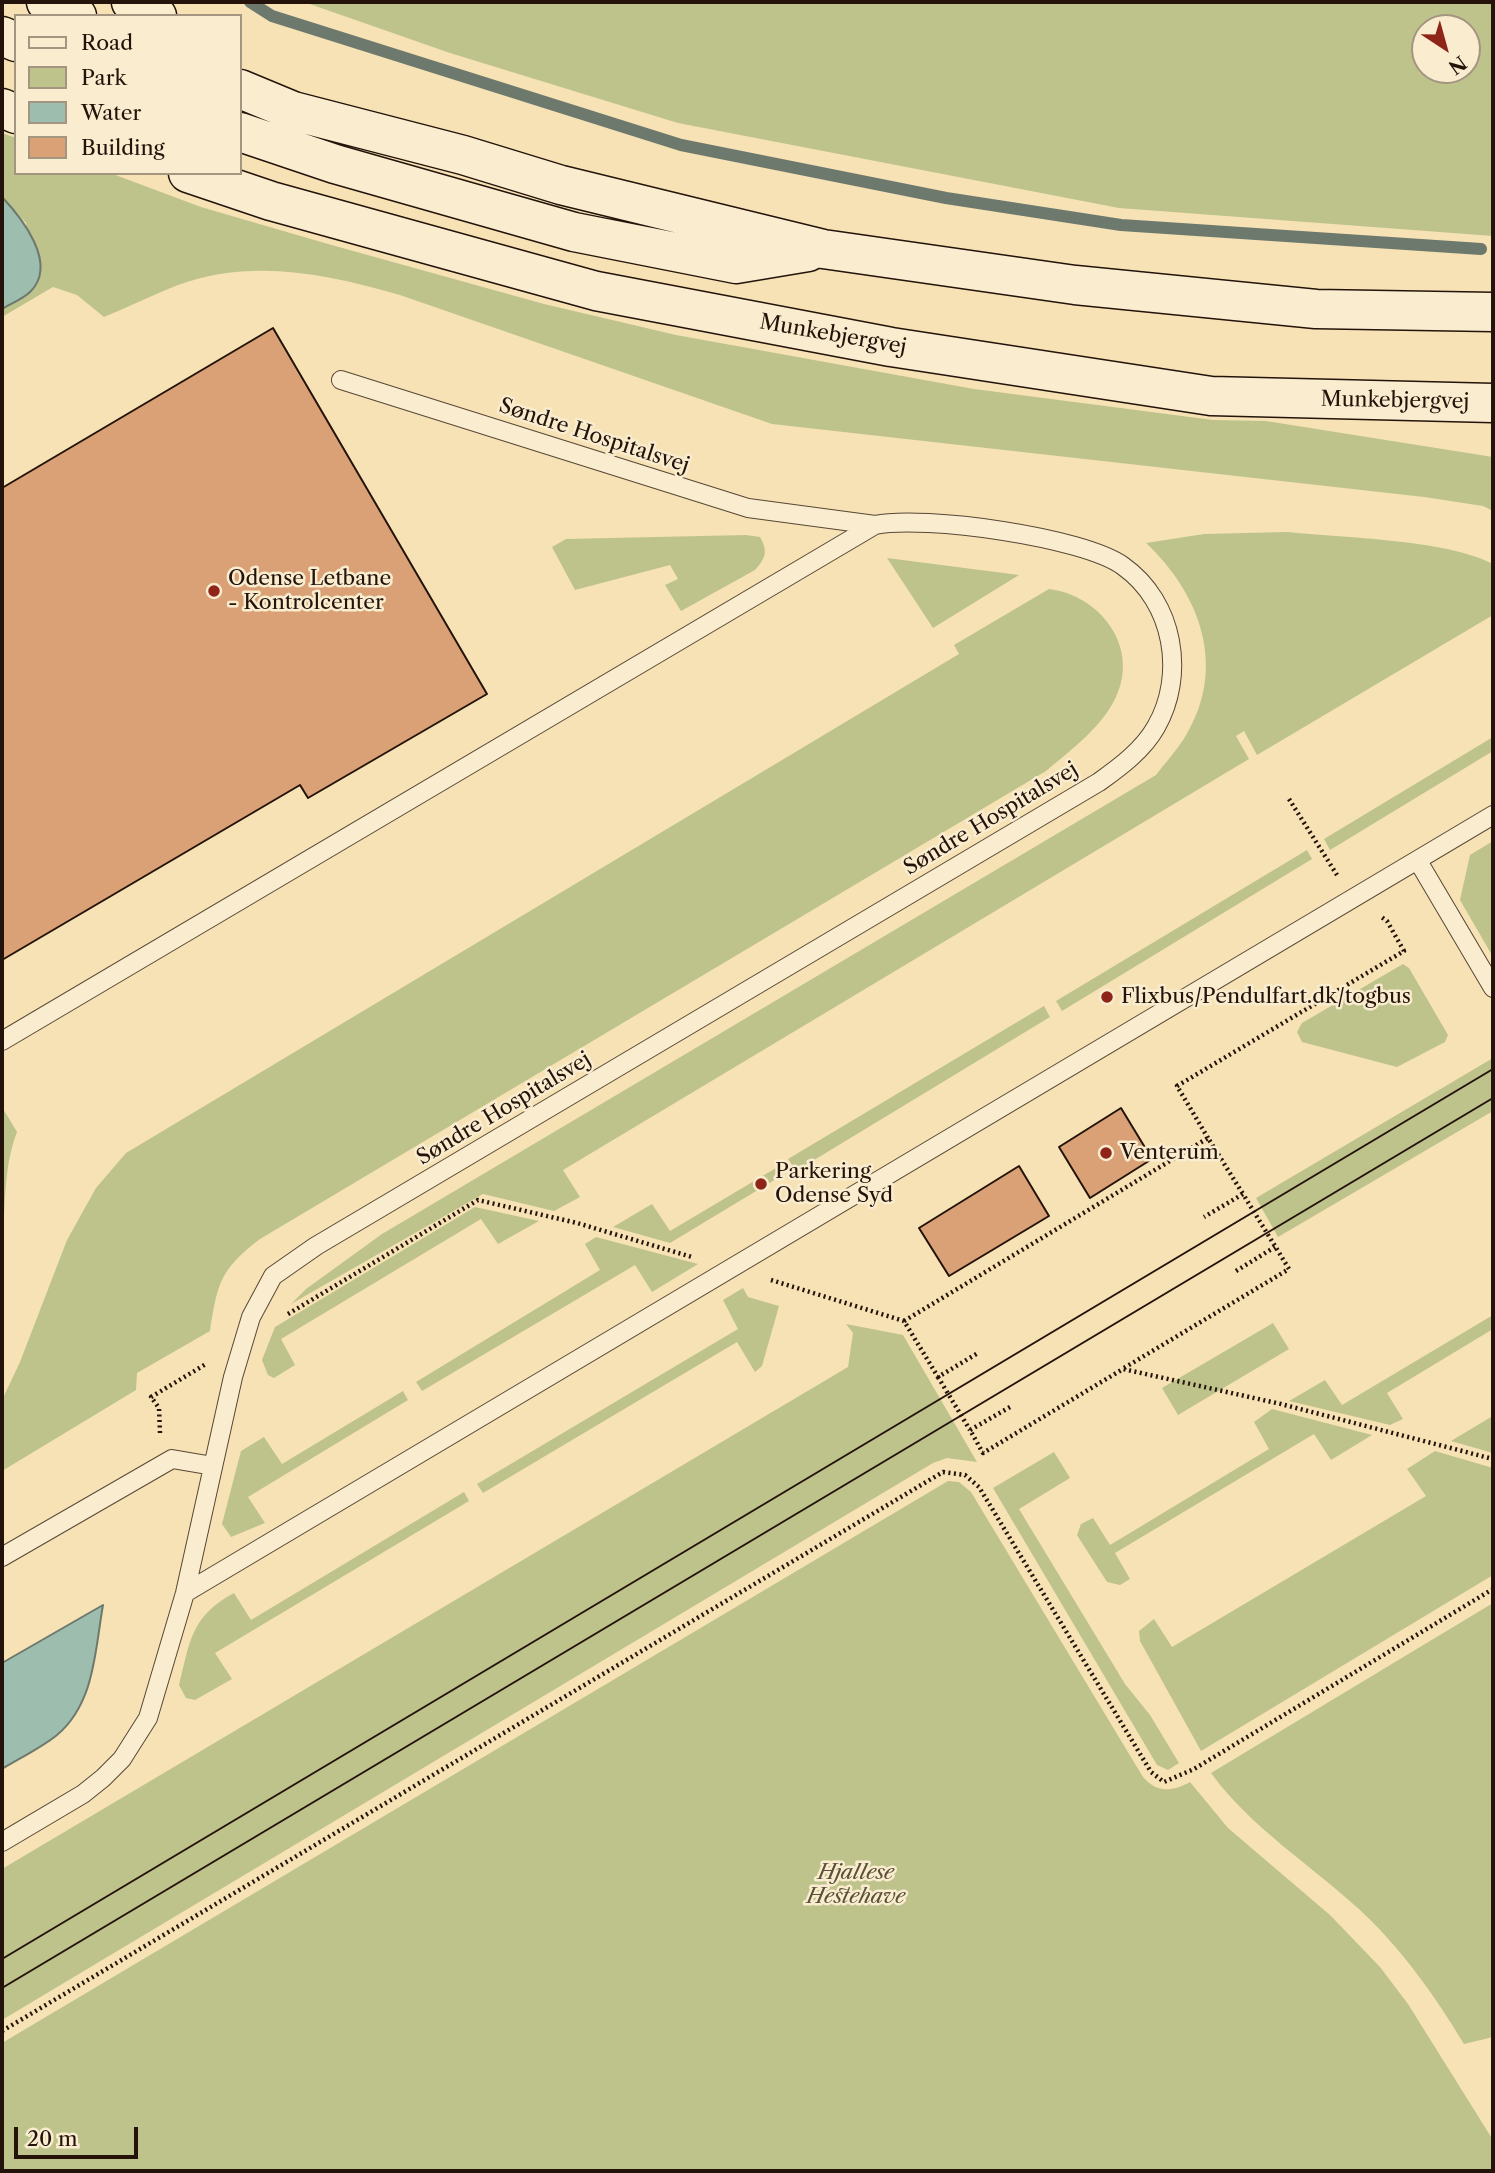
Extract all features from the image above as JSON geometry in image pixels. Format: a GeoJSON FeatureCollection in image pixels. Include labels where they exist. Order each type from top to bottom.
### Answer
{"type":"FeatureCollection","features":[{"type":"Feature","properties":{"kind":"street"},"geometry":{"type":"LineString","coordinates":[[46,2],[73,14]]}},
{"type":"Feature","properties":{"kind":"street"},"geometry":{"type":"LineString","coordinates":[[131,2],[153,14]]}},
{"type":"Feature","properties":{"kind":"street"},"geometry":{"type":"LineString","coordinates":[[242,90],[293,111],[463,155],[561,185],[823,249],[1075,285],[1303,307],[1493,312]]}},
{"type":"Feature","properties":{"kind":"street"},"geometry":{"type":"LineString","coordinates":[[242,133],[335,164],[574,232],[736,264],[823,249]]}},
{"type":"Feature","properties":{"kind":"street","name":"Munkebjergvej"},"geometry":{"type":"LineString","coordinates":[[194,175],[271,201],[622,296],[891,347],[1211,396],[1493,403]]}},
{"type":"Feature","properties":{"kind":"lane","name":"Søndre Hospitalsvej"},"geometry":{"type":"LineString","coordinates":[[2,1842],[83,1794],[103,1779],[129,1749],[148,1718],[184,1593],[244,1340],[251,1317],[272,1276],[297,1258],[1119,768],[1155,729],[1172,684],[1169,637],[1156,600],[1123,565],[1091,549],[1028,535],[926,523],[891,522],[875,525],[748,509],[341,380]]}},
{"type":"Feature","properties":{"kind":"lane"},"geometry":{"type":"LineString","coordinates":[[1394,401],[1493,415]]}},
{"type":"Feature","properties":{"kind":"lane"},"geometry":{"type":"LineString","coordinates":[[2,1041],[875,525]]}},
{"type":"Feature","properties":{"kind":"lane"},"geometry":{"type":"LineString","coordinates":[[184,1593],[1493,815]]}},
{"type":"Feature","properties":{"kind":"lane"},"geometry":{"type":"LineString","coordinates":[[1418,861],[1493,988]]}},
{"type":"Feature","properties":{"kind":"lane"},"geometry":{"type":"LineString","coordinates":[[2,1557],[172,1459],[213,1466]]}},
{"type":"Feature","properties":{"kind":"path"},"geometry":{"type":"LineString","coordinates":[[160,1466],[159,1408],[151,1397],[478,1200],[577,1223],[904,1321],[983,1452],[1289,1269],[1177,1086],[1404,951],[1387,921],[1353,900],[1289,799]]}},
{"type":"Feature","properties":{"kind":"path"},"geometry":{"type":"LineString","coordinates":[[904,1321],[1208,1138]]}},
{"type":"Feature","properties":{"kind":"path"},"geometry":{"type":"LineString","coordinates":[[1204,1217],[1243,1194]]}},
{"type":"Feature","properties":{"kind":"path"},"geometry":{"type":"LineString","coordinates":[[1236,1271],[1275,1247]]}},
{"type":"Feature","properties":{"kind":"path"},"geometry":{"type":"LineString","coordinates":[[938,1377],[978,1353]]}},
{"type":"Feature","properties":{"kind":"path"},"geometry":{"type":"LineString","coordinates":[[1124,1368],[1282,1404],[1493,1460]]}},
{"type":"Feature","properties":{"kind":"path"},"geometry":{"type":"LineString","coordinates":[[970,1430],[1010,1408]]}},
{"type":"Feature","properties":{"kind":"path"},"geometry":{"type":"LineString","coordinates":[[2,2031],[943,1472],[957,1472],[979,1487],[1151,1772],[1164,1782],[1194,1769],[1493,1589]]}},
{"type":"Feature","properties":{"kind":"green space"},"geometry":{"type":"Polygon","coordinates":[[[304,2],[1493,2],[1493,236],[1119,208],[678,123],[450,53],[304,2]]]}},
{"type":"Feature","properties":{"kind":"green space"},"geometry":{"type":"Polygon","coordinates":[[[2,133],[14,137],[14,175],[115,175],[201,207],[328,244],[544,304],[676,335],[974,389],[1213,420],[1266,421],[1493,457],[1493,511],[1483,506],[1424,497],[772,424],[400,295],[317,275],[262,271],[206,277],[178,285],[104,317],[77,295],[53,287],[2,317],[2,309],[31,292],[26,223],[2,197],[2,133]]]}},
{"type":"Feature","properties":{"kind":"green space"},"geometry":{"type":"Polygon","coordinates":[[[1287,532],[1421,544],[1448,549],[1493,564],[1493,615],[1257,755],[1244,731],[1236,736],[1249,759],[563,1170],[580,1197],[554,1211],[483,1194],[291,1304],[306,1289],[382,1234],[1156,775],[1185,737],[1198,711],[1205,684],[1206,658],[1202,633],[1181,585],[1146,543],[1204,534],[1287,532]]]}},
{"type":"Feature","properties":{"kind":"green space"},"geometry":{"type":"Polygon","coordinates":[[[746,535],[760,537],[763,542],[765,554],[759,566],[681,611],[665,585],[678,579],[670,565],[575,590],[552,547],[566,539],[746,535]]]}},
{"type":"Feature","properties":{"kind":"green space"},"geometry":{"type":"Polygon","coordinates":[[[887,558],[1019,575],[933,628],[887,558]]]}},
{"type":"Feature","properties":{"kind":"green space"},"geometry":{"type":"Polygon","coordinates":[[[1049,589],[1067,593],[1098,612],[1119,642],[1123,659],[1122,678],[1110,708],[1066,755],[1046,771],[260,1239],[236,1260],[223,1278],[210,1331],[137,1373],[136,1390],[2,1471],[2,1400],[20,1362],[67,1240],[96,1188],[126,1153],[959,654],[954,645],[1049,589]]]}},
{"type":"Feature","properties":{"kind":"green space"},"geometry":{"type":"Polygon","coordinates":[[[1493,737],[1493,751],[1330,850],[1324,839],[1493,737]]]}},
{"type":"Feature","properties":{"kind":"green space"},"geometry":{"type":"Polygon","coordinates":[[[1493,841],[1493,957],[1460,900],[1470,855],[1493,841]]]}},
{"type":"Feature","properties":{"kind":"green space"},"geometry":{"type":"Polygon","coordinates":[[[1307,850],[1312,859],[1062,1011],[1056,1001],[1307,850]]]}},
{"type":"Feature","properties":{"kind":"green space"},"geometry":{"type":"Polygon","coordinates":[[[1403,964],[1409,968],[1448,1035],[1445,1042],[1397,1067],[1302,1042],[1297,1032],[1302,1023],[1403,964]]]}},
{"type":"Feature","properties":{"kind":"green space"},"geometry":{"type":"Polygon","coordinates":[[[1044,1006],[1050,1017],[796,1171],[788,1159],[1044,1006]]]}},
{"type":"Feature","properties":{"kind":"green space"},"geometry":{"type":"Polygon","coordinates":[[[1493,1058],[1493,1111],[1278,1237],[1256,1198],[1493,1058]]]}},
{"type":"Feature","properties":{"kind":"green space"},"geometry":{"type":"Polygon","coordinates":[[[2,1107],[17,1132],[7,1173],[2,1244],[2,1107]]]}},
{"type":"Feature","properties":{"kind":"green space"},"geometry":{"type":"Polygon","coordinates":[[[776,1168],[781,1176],[670,1243],[613,1227],[652,1204],[670,1231],[776,1168]]]}},
{"type":"Feature","properties":{"kind":"green space"},"geometry":{"type":"Polygon","coordinates":[[[475,1207],[539,1221],[498,1244],[481,1219],[281,1339],[295,1365],[274,1378],[268,1375],[262,1360],[275,1327],[475,1207]]]}},
{"type":"Feature","properties":{"kind":"green space"},"geometry":{"type":"Polygon","coordinates":[[[596,1237],[698,1264],[652,1292],[635,1265],[422,1391],[416,1382],[600,1270],[585,1244],[596,1237]]]}},
{"type":"Feature","properties":{"kind":"green space"},"geometry":{"type":"Polygon","coordinates":[[[743,1288],[748,1297],[779,1306],[762,1366],[755,1372],[737,1342],[483,1493],[477,1484],[738,1329],[723,1300],[743,1288]]]}},
{"type":"Feature","properties":{"kind":"green space"},"geometry":{"type":"Polygon","coordinates":[[[1493,1315],[1493,1329],[1387,1393],[1403,1419],[1390,1425],[1289,1401],[1325,1380],[1342,1405],[1493,1315]]]}},
{"type":"Feature","properties":{"kind":"green space"},"geometry":{"type":"Polygon","coordinates":[[[1273,1323],[1289,1349],[1178,1415],[1162,1388],[1273,1323]]]}},
{"type":"Feature","properties":{"kind":"green space"},"geometry":{"type":"Polygon","coordinates":[[[846,1324],[903,1335],[977,1462],[947,1458],[933,1463],[2,2020],[2,1869],[848,1367],[853,1333],[846,1324]]]}},
{"type":"Feature","properties":{"kind":"green space"},"geometry":{"type":"Polygon","coordinates":[[[403,1391],[408,1400],[248,1497],[265,1523],[231,1537],[222,1524],[241,1451],[264,1437],[282,1464],[403,1391]]]}},
{"type":"Feature","properties":{"kind":"green space"},"geometry":{"type":"Polygon","coordinates":[[[1272,1409],[1372,1435],[1331,1460],[1314,1434],[1115,1553],[1130,1579],[1120,1585],[1107,1582],[1077,1535],[1081,1524],[1093,1518],[1110,1545],[1269,1449],[1254,1422],[1272,1409]]]}},
{"type":"Feature","properties":{"kind":"green space"},"geometry":{"type":"Polygon","coordinates":[[[1491,1417],[1493,1453],[1451,1441],[1491,1417]]]}},
{"type":"Feature","properties":{"kind":"green space"},"geometry":{"type":"Polygon","coordinates":[[[1435,1451],[1493,1468],[1493,1575],[1201,1751],[1140,1641],[1139,1631],[1154,1619],[1172,1647],[1426,1496],[1407,1469],[1435,1451]]]}},
{"type":"Feature","properties":{"kind":"green space"},"geometry":{"type":"Polygon","coordinates":[[[1054,1452],[1070,1478],[1019,1509],[1125,1684],[1150,1715],[1179,1763],[1168,1770],[1157,1765],[993,1488],[1054,1452]]]}},
{"type":"Feature","properties":{"kind":"green space","name":"Hjallese Hestehave"},"geometry":{"type":"Polygon","coordinates":[[[948,1481],[959,1482],[971,1492],[1143,1777],[1154,1786],[1165,1789],[1177,1788],[1190,1782],[1228,1828],[1330,1915],[1380,1967],[1408,2004],[1493,2140],[1493,2171],[2,2171],[2,2043],[948,1481]]]}},
{"type":"Feature","properties":{"kind":"green space"},"geometry":{"type":"Polygon","coordinates":[[[464,1492],[469,1501],[215,1653],[232,1679],[195,1700],[186,1698],[179,1685],[194,1631],[209,1611],[220,1602],[234,1593],[251,1620],[464,1492]]]}},
{"type":"Feature","properties":{"kind":"green space"},"geometry":{"type":"Polygon","coordinates":[[[1493,1603],[1493,2037],[1464,2044],[1417,1974],[1390,1941],[1341,1893],[1262,1828],[1211,1773],[1493,1603]]]}},
{"type":"Feature","properties":{"kind":"water"},"geometry":{"type":"Polygon","coordinates":[[[2,197],[27,228],[39,255],[41,268],[38,281],[30,292],[2,309],[2,197]]]}},
{"type":"Feature","properties":{"kind":"water"},"geometry":{"type":"Polygon","coordinates":[[[103,1605],[91,1675],[79,1708],[57,1735],[2,1769],[2,1663],[103,1605]]]}},
{"type":"Feature","properties":{"kind":"building","name":"Odense Letbane - Kontrolcenter"},"geometry":{"type":"Polygon","coordinates":[[[273,328],[487,694],[308,798],[300,785],[2,960],[2,488],[273,328]]]}},
{"type":"Feature","properties":{"kind":"building","name":"Venterum"},"geometry":{"type":"Polygon","coordinates":[[[1121,1108],[1152,1159],[1090,1198],[1059,1147],[1121,1108]]]}},
{"type":"Feature","properties":{"kind":"building"},"geometry":{"type":"Polygon","coordinates":[[[1019,1166],[1049,1216],[949,1276],[919,1228],[1019,1166]]]}},
{"type":"Feature","properties":{"kind":"waterway"},"geometry":{"type":"LineString","coordinates":[[250,2],[272,16],[681,145],[946,198],[1121,225],[1481,249]]}},
{"type":"Feature","properties":{"kind":"tram line"},"geometry":{"type":"LineString","coordinates":[[2,1959],[1493,1069]]}},
{"type":"Feature","properties":{"kind":"tram line"},"geometry":{"type":"LineString","coordinates":[[2,1988],[1493,1098]]}},
{"type":"Feature","properties":{"kind":"place","name":"Odense Letbane - Kontrolcenter"},"geometry":{"type":"Point","coordinates":[214,591]}},
{"type":"Feature","properties":{"kind":"place","name":"Flixbus/Pendulfart.dk/togbus"},"geometry":{"type":"Point","coordinates":[1107,997]}},
{"type":"Feature","properties":{"kind":"place","name":"Venterum"},"geometry":{"type":"Point","coordinates":[1106,1153]}},
{"type":"Feature","properties":{"kind":"place","name":"Parkering Odense Syd"},"geometry":{"type":"Point","coordinates":[761,1184]}}]}
